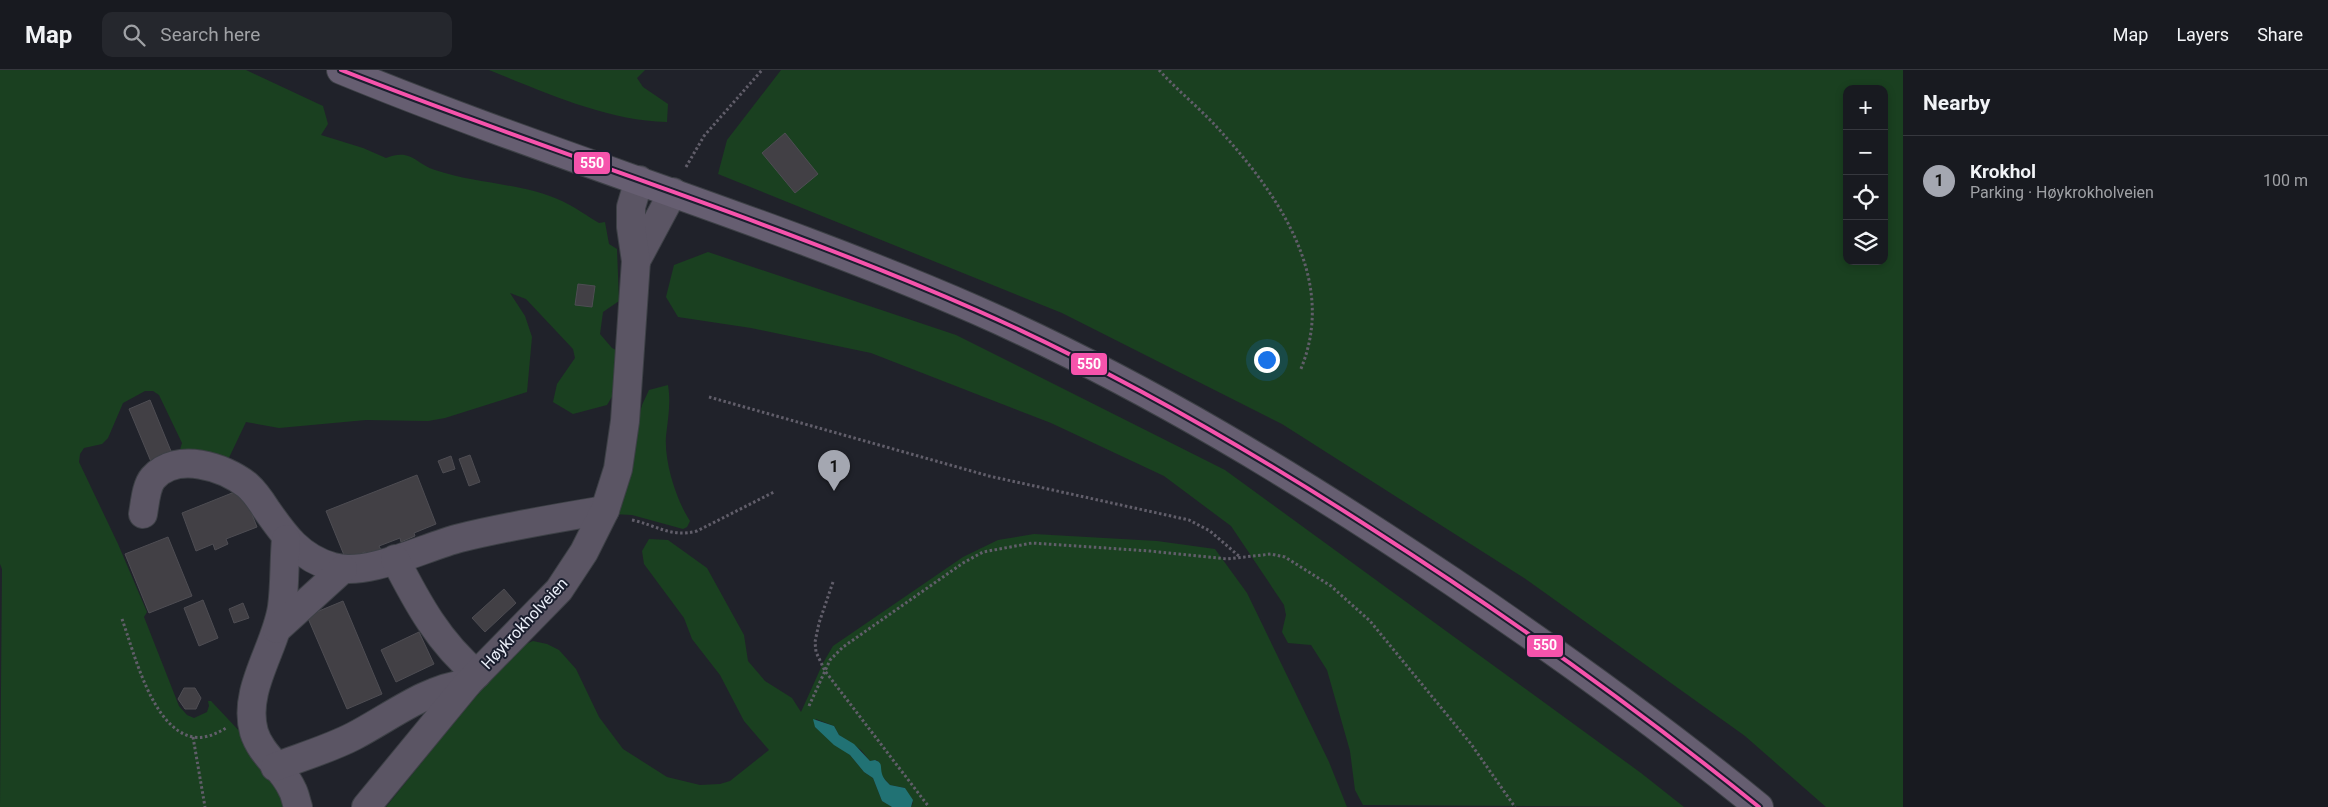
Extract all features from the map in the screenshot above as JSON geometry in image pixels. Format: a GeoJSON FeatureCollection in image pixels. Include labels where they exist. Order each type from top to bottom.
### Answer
{"type":"FeatureCollection","features":[{"type":"Feature","properties":{"kind":"main road"},"geometry":{"type":"LineString","coordinates":[[340,70],[453,115],[810,242],[976,310],[1095,367],[1223,436],[1310,489],[1496,611],[1643,717],[1759,807]]}},
{"type":"Feature","properties":{"kind":"street","name":"Høykrokholveien"},"geometry":{"type":"LineString","coordinates":[[366,807],[472,678],[559,590],[584,552],[603,514],[618,469],[625,422],[636,261],[631,227],[631,207],[639,180]]}},
{"type":"Feature","properties":{"kind":"street","name":"Høykrokholveien"},"geometry":{"type":"LineString","coordinates":[[636,261],[672,192]]}},
{"type":"Feature","properties":{"kind":"street"},"geometry":{"type":"LineString","coordinates":[[143,514],[147,490],[153,478],[174,466],[206,465],[225,472],[249,486],[286,539],[296,548],[313,558],[343,569],[361,569],[461,538],[603,514]]}},
{"type":"Feature","properties":{"kind":"street"},"geometry":{"type":"LineString","coordinates":[[286,539],[282,606],[277,629],[258,683],[252,717],[260,744],[292,788],[298,807]]}},
{"type":"Feature","properties":{"kind":"street"},"geometry":{"type":"LineString","coordinates":[[275,766],[353,736],[423,696],[472,678],[422,610],[395,559]]}},
{"type":"Feature","properties":{"kind":"street"},"geometry":{"type":"LineString","coordinates":[[277,629],[343,569]]}},
{"type":"Feature","properties":{"kind":"path"},"geometry":{"type":"LineString","coordinates":[[672,192],[704,136],[762,70]]}},
{"type":"Feature","properties":{"kind":"path"},"geometry":{"type":"LineString","coordinates":[[1159,70],[1214,124],[1266,187],[1292,228],[1303,257],[1311,288],[1313,318],[1309,352],[1300,372]]}},
{"type":"Feature","properties":{"kind":"path"},"geometry":{"type":"LineString","coordinates":[[709,397],[989,476],[1189,520],[1210,531],[1240,558]]}},
{"type":"Feature","properties":{"kind":"path"},"geometry":{"type":"LineString","coordinates":[[603,514],[634,520],[667,532],[685,534],[697,531],[774,492]]}},
{"type":"Feature","properties":{"kind":"path"},"geometry":{"type":"LineString","coordinates":[[809,706],[830,660],[843,647],[963,563],[983,552],[1032,543],[1150,551],[1227,559],[1271,554],[1285,557],[1331,586],[1370,621],[1471,744],[1515,807]]}},
{"type":"Feature","properties":{"kind":"path"},"geometry":{"type":"LineString","coordinates":[[833,582],[819,623],[815,642],[816,652],[825,671],[928,807]]}},
{"type":"Feature","properties":{"kind":"path"},"geometry":{"type":"LineString","coordinates":[[122,619],[143,678],[155,702],[173,726],[193,737],[212,735],[252,717]]}},
{"type":"Feature","properties":{"kind":"path"},"geometry":{"type":"LineString","coordinates":[[193,737],[205,807]]}},
{"type":"Feature","properties":{"kind":"green space"},"geometry":{"type":"Polygon","coordinates":[[[0,70],[246,70],[323,106],[328,124],[321,135],[363,148],[386,158],[394,155],[407,156],[428,167],[451,175],[547,195],[567,203],[599,223],[605,222],[609,244],[617,249],[619,301],[603,312],[600,334],[612,348],[620,352],[616,390],[607,405],[573,414],[553,402],[557,384],[575,358],[573,349],[526,299],[510,293],[525,316],[532,337],[527,392],[445,418],[428,421],[366,420],[279,428],[246,422],[226,464],[179,453],[182,443],[159,395],[153,391],[145,391],[123,403],[108,438],[102,444],[84,448],[80,454],[79,462],[118,544],[147,612],[144,617],[179,706],[187,715],[194,718],[207,712],[208,701],[211,701],[260,753],[292,807],[0,807],[2,569],[0,564],[0,70]]]}},
{"type":"Feature","properties":{"kind":"green space"},"geometry":{"type":"Polygon","coordinates":[[[489,70],[645,70],[637,78],[643,87],[668,104],[667,122],[644,120],[599,111],[554,96],[489,70]]]}},
{"type":"Feature","properties":{"kind":"green space"},"geometry":{"type":"Polygon","coordinates":[[[781,70],[1903,70],[1903,807],[1826,807],[1745,736],[1527,580],[1282,424],[1062,313],[718,174],[727,140],[781,70]]]}},
{"type":"Feature","properties":{"kind":"green space"},"geometry":{"type":"Polygon","coordinates":[[[708,252],[956,335],[1225,470],[1641,773],[1684,807],[1363,805],[1355,790],[1350,751],[1327,670],[1311,645],[1288,643],[1282,632],[1286,615],[1284,605],[1231,526],[1164,476],[1051,423],[871,353],[751,328],[678,317],[666,297],[674,265],[708,252]]]}},
{"type":"Feature","properties":{"kind":"green space"},"geometry":{"type":"Polygon","coordinates":[[[668,385],[667,457],[672,480],[680,502],[690,521],[687,527],[683,529],[632,515],[613,514],[642,405],[649,390],[668,385]]]}},
{"type":"Feature","properties":{"kind":"green space"},"geometry":{"type":"Polygon","coordinates":[[[1034,534],[1157,541],[1215,549],[1247,593],[1329,762],[1347,807],[911,807],[913,803],[905,788],[890,785],[882,776],[877,760],[870,761],[861,750],[839,735],[834,726],[816,719],[815,727],[850,755],[864,772],[873,778],[882,801],[892,807],[386,807],[434,747],[445,723],[521,646],[533,641],[547,644],[559,650],[576,669],[599,717],[623,749],[667,777],[700,785],[720,784],[730,781],[769,750],[744,721],[720,675],[692,639],[684,618],[644,564],[642,551],[649,539],[668,540],[707,568],[744,635],[748,661],[765,681],[792,698],[801,712],[823,663],[833,646],[963,557],[998,540],[1034,534]]]}},
{"type":"Feature","properties":{"kind":"water"},"geometry":{"type":"Polygon","coordinates":[[[813,719],[834,726],[839,735],[854,744],[870,761],[875,760],[879,762],[885,780],[890,785],[905,788],[913,800],[911,807],[892,807],[882,801],[873,778],[864,772],[850,755],[834,745],[815,727],[813,719]]]}},
{"type":"Feature","properties":{"kind":"building"},"geometry":{"type":"Polygon","coordinates":[[[785,133],[818,174],[795,193],[762,153],[785,133]]]}},
{"type":"Feature","properties":{"kind":"building"},"geometry":{"type":"Polygon","coordinates":[[[578,284],[595,286],[592,307],[575,305],[578,284]]]}},
{"type":"Feature","properties":{"kind":"building"},"geometry":{"type":"Polygon","coordinates":[[[150,400],[173,456],[152,464],[129,409],[150,400]]]}},
{"type":"Feature","properties":{"kind":"building"},"geometry":{"type":"Polygon","coordinates":[[[470,455],[480,482],[469,486],[459,459],[470,455]]]}},
{"type":"Feature","properties":{"kind":"building"},"geometry":{"type":"Polygon","coordinates":[[[451,456],[455,469],[443,473],[438,461],[451,456]]]}},
{"type":"Feature","properties":{"kind":"building"},"geometry":{"type":"Polygon","coordinates":[[[417,475],[436,524],[414,533],[415,536],[401,542],[400,538],[379,546],[381,550],[367,556],[365,552],[346,560],[326,511],[417,475]]]}},
{"type":"Feature","properties":{"kind":"building"},"geometry":{"type":"Polygon","coordinates":[[[242,489],[257,527],[226,539],[228,544],[215,550],[213,544],[196,551],[182,513],[242,489]]]}},
{"type":"Feature","properties":{"kind":"building"},"geometry":{"type":"Polygon","coordinates":[[[168,537],[192,596],[149,613],[125,554],[168,537]]]}},
{"type":"Feature","properties":{"kind":"building"},"geometry":{"type":"Polygon","coordinates":[[[504,589],[516,603],[485,632],[472,618],[504,589]]]}},
{"type":"Feature","properties":{"kind":"building"},"geometry":{"type":"Polygon","coordinates":[[[203,600],[218,638],[199,646],[184,608],[203,600]]]}},
{"type":"Feature","properties":{"kind":"building"},"geometry":{"type":"Polygon","coordinates":[[[343,601],[382,694],[347,709],[307,616],[343,601]]]}},
{"type":"Feature","properties":{"kind":"building"},"geometry":{"type":"Polygon","coordinates":[[[243,603],[249,618],[234,623],[229,609],[243,603]]]}},
{"type":"Feature","properties":{"kind":"building"},"geometry":{"type":"Polygon","coordinates":[[[419,632],[434,664],[396,682],[381,650],[419,632]]]}},
{"type":"Feature","properties":{"kind":"building"},"geometry":{"type":"Polygon","coordinates":[[[184,688],[195,688],[201,698],[196,709],[185,709],[178,699],[184,688]]]}},
{"type":"Feature","properties":{"kind":"transit line","name":"550"},"geometry":{"type":"LineString","coordinates":[[341,70],[819,246],[976,310],[1078,358],[1227,440],[1372,529],[1521,628],[1665,733],[1759,807]]}},
{"type":"Feature","properties":{"kind":"place","name":"Krokhol"},"geometry":{"type":"Point","coordinates":[834,491]}}]}
